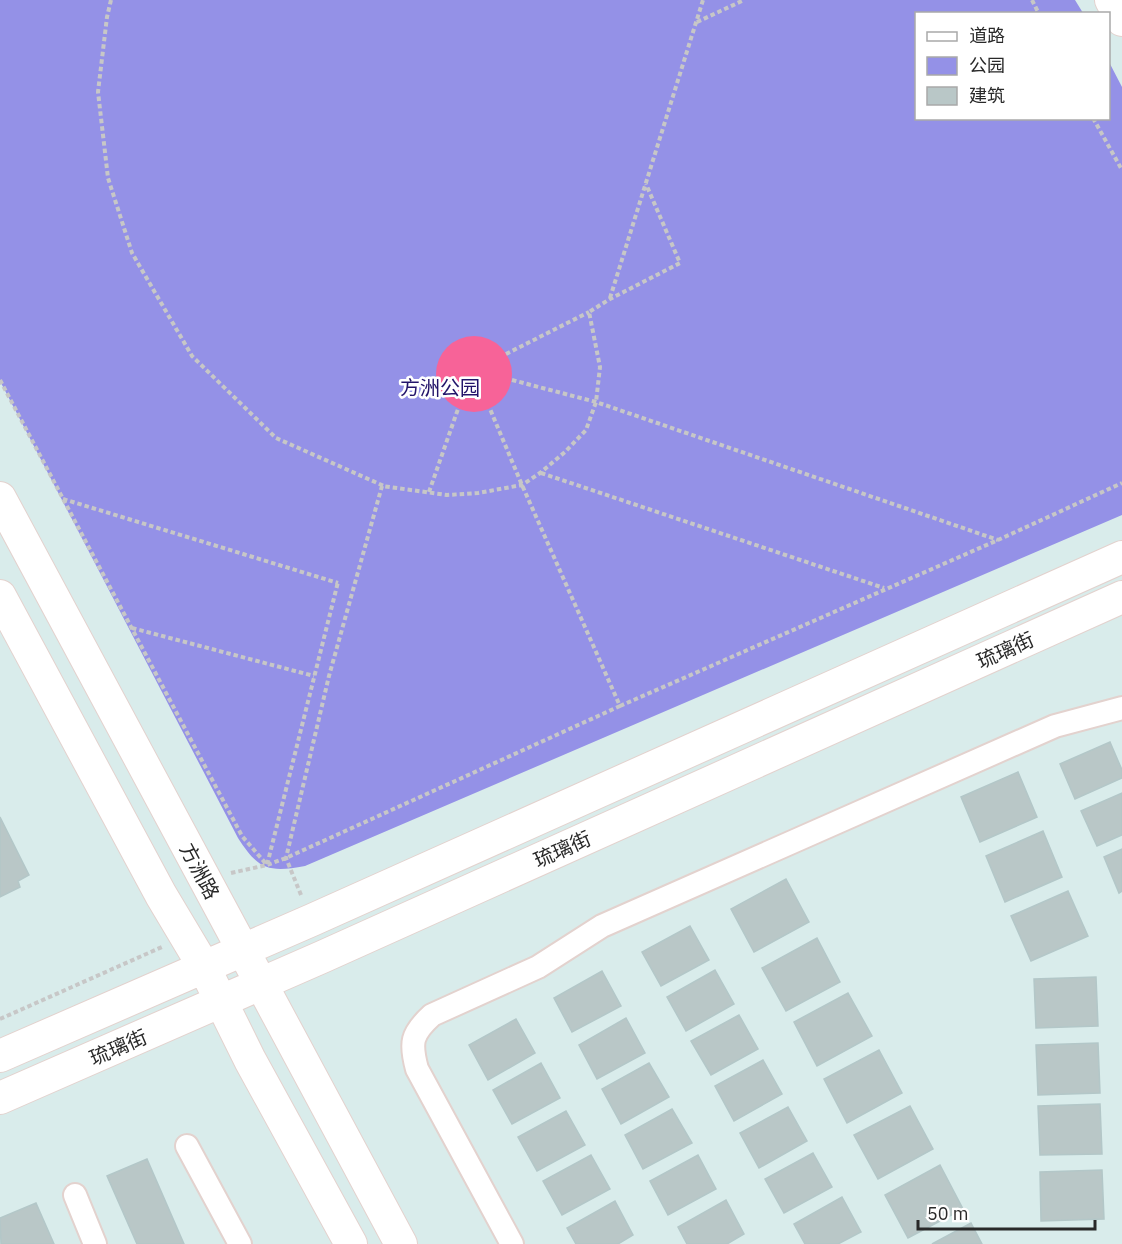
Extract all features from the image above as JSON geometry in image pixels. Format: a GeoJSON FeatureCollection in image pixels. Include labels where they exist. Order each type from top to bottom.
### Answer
{"type":"FeatureCollection","features":[{"type":"Feature","properties":{"kind":"main road"},"geometry":{"type":"LineString","coordinates":[[1111,0],[1122,20]]}},
{"type":"Feature","properties":{"kind":"main road","name":"方洲路"},"geometry":{"type":"LineString","coordinates":[[0,498],[401,1244]]}},
{"type":"Feature","properties":{"kind":"main road","name":"琉璃街"},"geometry":{"type":"LineString","coordinates":[[0,1056],[243,951],[1122,557]]}},
{"type":"Feature","properties":{"kind":"main road"},"geometry":{"type":"LineString","coordinates":[[0,596],[185,937],[204,967],[250,1060],[351,1244]]}},
{"type":"Feature","properties":{"kind":"main road","name":"琉璃街"},"geometry":{"type":"LineString","coordinates":[[0,1098],[1122,597]]}},
{"type":"Feature","properties":{"kind":"street"},"geometry":{"type":"LineString","coordinates":[[512,1244],[417,1070],[412,1051],[413,1036],[432,1015],[538,967],[602,926],[1055,726],[1122,708]]}},
{"type":"Feature","properties":{"kind":"street"},"geometry":{"type":"LineString","coordinates":[[187,1146],[240,1244]]}},
{"type":"Feature","properties":{"kind":"street"},"geometry":{"type":"LineString","coordinates":[[75,1195],[95,1244]]}},
{"type":"Feature","properties":{"kind":"path"},"geometry":{"type":"LineString","coordinates":[[111,0],[98,92],[108,178],[132,253],[192,356],[276,438],[385,487],[447,495],[478,493],[522,485],[565,452],[586,430],[596,402],[600,367],[589,312]]}},
{"type":"Feature","properties":{"kind":"path"},"geometry":{"type":"LineString","coordinates":[[610,299],[703,0]]}},
{"type":"Feature","properties":{"kind":"path"},"geometry":{"type":"LineString","coordinates":[[697,23],[744,0]]}},
{"type":"Feature","properties":{"kind":"path"},"geometry":{"type":"LineString","coordinates":[[1094,120],[1122,170]]}},
{"type":"Feature","properties":{"kind":"path"},"geometry":{"type":"LineString","coordinates":[[506,354],[680,263],[646,184]]}},
{"type":"Feature","properties":{"kind":"path"},"geometry":{"type":"LineString","coordinates":[[0,380],[242,836],[267,865]]}},
{"type":"Feature","properties":{"kind":"path"},"geometry":{"type":"LineString","coordinates":[[512,380],[596,402],[998,540]]}},
{"type":"Feature","properties":{"kind":"path"},"geometry":{"type":"LineString","coordinates":[[429,492],[459,409]]}},
{"type":"Feature","properties":{"kind":"path"},"geometry":{"type":"LineString","coordinates":[[490,409],[620,706]]}},
{"type":"Feature","properties":{"kind":"path"},"geometry":{"type":"LineString","coordinates":[[540,473],[884,589]]}},
{"type":"Feature","properties":{"kind":"path"},"geometry":{"type":"LineString","coordinates":[[204,878],[267,865],[286,858],[620,706],[1122,483]]}},
{"type":"Feature","properties":{"kind":"path"},"geometry":{"type":"LineString","coordinates":[[312,920],[286,858],[329,676],[382,486],[385,487]]}},
{"type":"Feature","properties":{"kind":"path"},"geometry":{"type":"LineString","coordinates":[[62,499],[338,583],[267,865]]}},
{"type":"Feature","properties":{"kind":"path"},"geometry":{"type":"LineString","coordinates":[[131,628],[314,676]]}},
{"type":"Feature","properties":{"kind":"path"},"geometry":{"type":"LineString","coordinates":[[0,1019],[185,937]]}},
{"type":"Feature","properties":{"kind":"green space","name":"方洲公园"},"geometry":{"type":"Polygon","coordinates":[[[0,0],[1075,0],[1082,12],[915,12],[915,120],[1110,120],[1110,64],[1122,87],[1122,515],[305,866],[282,869],[265,866],[252,856],[238,838],[0,381],[0,0]]]}},
{"type":"Feature","properties":{"kind":"shaded area"},"geometry":{"type":"Polygon","coordinates":[[[474,336],[488,339],[501,347],[509,360],[512,374],[509,388],[501,401],[488,409],[474,412],[460,409],[447,401],[439,388],[436,374],[439,360],[447,347],[460,339],[474,336]]]}},
{"type":"Feature","properties":{"kind":"building"},"geometry":{"type":"Polygon","coordinates":[[[1110,742],[1122,770],[1122,778],[1075,799],[1060,764],[1110,742]]]}},
{"type":"Feature","properties":{"kind":"building"},"geometry":{"type":"Polygon","coordinates":[[[1018,772],[1037,817],[980,842],[961,797],[1018,772]]]}},
{"type":"Feature","properties":{"kind":"building"},"geometry":{"type":"Polygon","coordinates":[[[1122,793],[1122,835],[1097,846],[1081,811],[1122,793]]]}},
{"type":"Feature","properties":{"kind":"building"},"geometry":{"type":"Polygon","coordinates":[[[0,817],[29,875],[18,881],[20,887],[0,897],[0,817]]]}},
{"type":"Feature","properties":{"kind":"building"},"geometry":{"type":"Polygon","coordinates":[[[1043,831],[1062,877],[1005,902],[986,856],[1043,831]]]}},
{"type":"Feature","properties":{"kind":"building"},"geometry":{"type":"Polygon","coordinates":[[[1122,849],[1122,891],[1119,893],[1104,857],[1122,849]]]}},
{"type":"Feature","properties":{"kind":"building"},"geometry":{"type":"Polygon","coordinates":[[[786,879],[809,922],[754,952],[731,909],[786,879]]]}},
{"type":"Feature","properties":{"kind":"building"},"geometry":{"type":"Polygon","coordinates":[[[1068,891],[1088,936],[1031,961],[1011,916],[1068,891]]]}},
{"type":"Feature","properties":{"kind":"building"},"geometry":{"type":"Polygon","coordinates":[[[690,926],[709,960],[661,986],[642,952],[690,926]]]}},
{"type":"Feature","properties":{"kind":"building"},"geometry":{"type":"Polygon","coordinates":[[[817,938],[840,982],[786,1011],[762,968],[817,938]]]}},
{"type":"Feature","properties":{"kind":"building"},"geometry":{"type":"Polygon","coordinates":[[[715,970],[734,1004],[686,1031],[667,997],[715,970]]]}},
{"type":"Feature","properties":{"kind":"building"},"geometry":{"type":"Polygon","coordinates":[[[602,971],[621,1006],[572,1032],[554,998],[602,971]]]}},
{"type":"Feature","properties":{"kind":"building"},"geometry":{"type":"Polygon","coordinates":[[[1096,977],[1098,1026],[1036,1028],[1034,979],[1096,977]]]}},
{"type":"Feature","properties":{"kind":"building"},"geometry":{"type":"Polygon","coordinates":[[[848,993],[872,1036],[817,1066],[794,1022],[848,993]]]}},
{"type":"Feature","properties":{"kind":"building"},"geometry":{"type":"Polygon","coordinates":[[[739,1015],[758,1049],[711,1075],[691,1041],[739,1015]]]}},
{"type":"Feature","properties":{"kind":"building"},"geometry":{"type":"Polygon","coordinates":[[[626,1018],[645,1053],[597,1079],[579,1045],[626,1018]]]}},
{"type":"Feature","properties":{"kind":"building"},"geometry":{"type":"Polygon","coordinates":[[[516,1019],[535,1053],[488,1080],[469,1045],[516,1019]]]}},
{"type":"Feature","properties":{"kind":"building"},"geometry":{"type":"Polygon","coordinates":[[[1098,1043],[1100,1093],[1038,1095],[1036,1045],[1098,1043]]]}},
{"type":"Feature","properties":{"kind":"building"},"geometry":{"type":"Polygon","coordinates":[[[879,1050],[902,1093],[847,1123],[824,1079],[879,1050]]]}},
{"type":"Feature","properties":{"kind":"building"},"geometry":{"type":"Polygon","coordinates":[[[763,1060],[782,1094],[734,1121],[715,1086],[763,1060]]]}},
{"type":"Feature","properties":{"kind":"building"},"geometry":{"type":"Polygon","coordinates":[[[541,1063],[560,1098],[512,1124],[493,1090],[541,1063]]]}},
{"type":"Feature","properties":{"kind":"building"},"geometry":{"type":"Polygon","coordinates":[[[649,1063],[669,1097],[621,1124],[602,1089],[649,1063]]]}},
{"type":"Feature","properties":{"kind":"building"},"geometry":{"type":"Polygon","coordinates":[[[1100,1104],[1102,1154],[1040,1155],[1038,1106],[1100,1104]]]}},
{"type":"Feature","properties":{"kind":"building"},"geometry":{"type":"Polygon","coordinates":[[[910,1106],[933,1149],[878,1179],[854,1135],[910,1106]]]}},
{"type":"Feature","properties":{"kind":"building"},"geometry":{"type":"Polygon","coordinates":[[[788,1107],[807,1141],[759,1168],[740,1133],[788,1107]]]}},
{"type":"Feature","properties":{"kind":"building"},"geometry":{"type":"Polygon","coordinates":[[[672,1109],[692,1143],[643,1169],[625,1135],[672,1109]]]}},
{"type":"Feature","properties":{"kind":"building"},"geometry":{"type":"Polygon","coordinates":[[[566,1111],[585,1145],[537,1171],[518,1137],[566,1111]]]}},
{"type":"Feature","properties":{"kind":"building"},"geometry":{"type":"Polygon","coordinates":[[[813,1153],[832,1187],[784,1213],[765,1179],[813,1153]]]}},
{"type":"Feature","properties":{"kind":"building"},"geometry":{"type":"Polygon","coordinates":[[[591,1155],[610,1189],[562,1215],[543,1181],[591,1155]]]}},
{"type":"Feature","properties":{"kind":"building"},"geometry":{"type":"Polygon","coordinates":[[[698,1155],[716,1189],[668,1215],[650,1181],[698,1155]]]}},
{"type":"Feature","properties":{"kind":"building"},"geometry":{"type":"Polygon","coordinates":[[[147,1159],[184,1244],[137,1244],[107,1176],[147,1159]]]}},
{"type":"Feature","properties":{"kind":"building"},"geometry":{"type":"Polygon","coordinates":[[[940,1165],[963,1209],[908,1238],[885,1195],[940,1165]]]}},
{"type":"Feature","properties":{"kind":"building"},"geometry":{"type":"Polygon","coordinates":[[[1102,1170],[1104,1219],[1041,1221],[1040,1172],[1102,1170]]]}},
{"type":"Feature","properties":{"kind":"building"},"geometry":{"type":"Polygon","coordinates":[[[842,1197],[861,1232],[838,1244],[805,1244],[794,1224],[842,1197]]]}},
{"type":"Feature","properties":{"kind":"building"},"geometry":{"type":"Polygon","coordinates":[[[726,1200],[744,1234],[727,1244],[687,1244],[678,1227],[726,1200]]]}},
{"type":"Feature","properties":{"kind":"building"},"geometry":{"type":"Polygon","coordinates":[[[615,1201],[633,1235],[618,1244],[576,1244],[567,1228],[615,1201]]]}},
{"type":"Feature","properties":{"kind":"building"},"geometry":{"type":"Polygon","coordinates":[[[36,1203],[54,1244],[1,1244],[0,1218],[36,1203]]]}},
{"type":"Feature","properties":{"kind":"building"},"geometry":{"type":"Polygon","coordinates":[[[971,1223],[982,1244],[932,1244],[971,1223]]]}}]}
